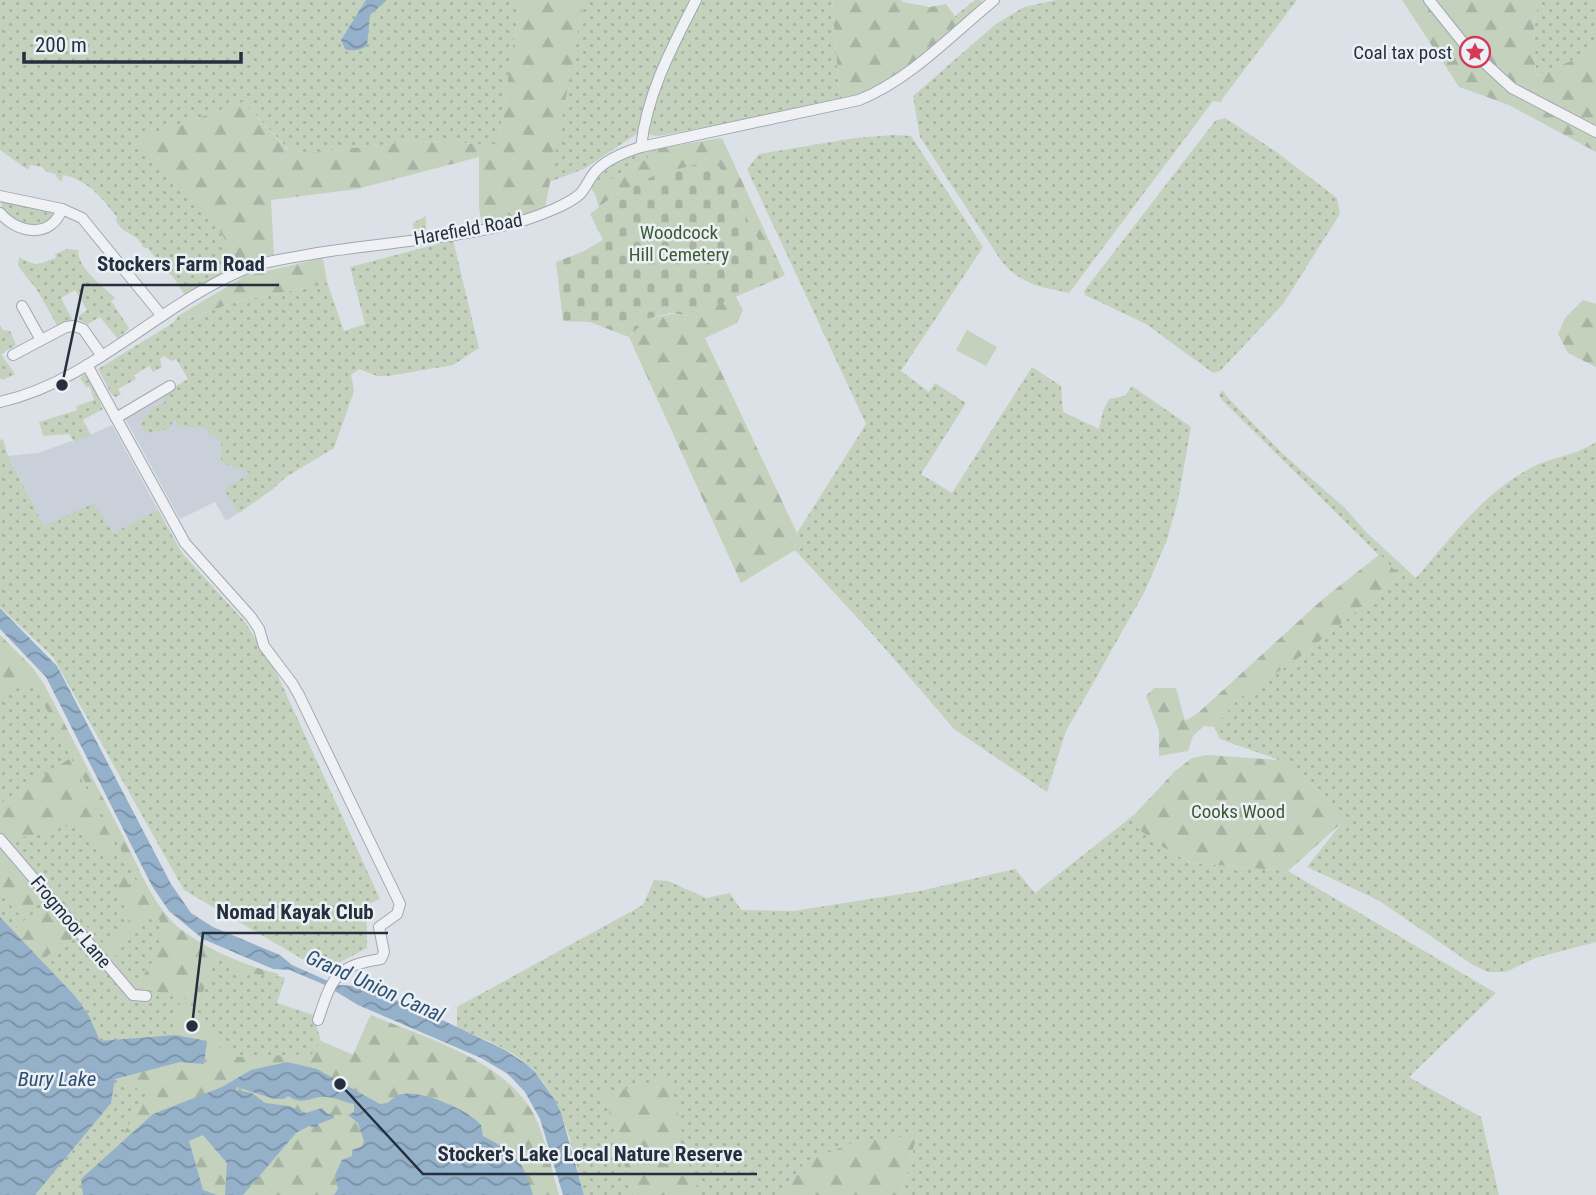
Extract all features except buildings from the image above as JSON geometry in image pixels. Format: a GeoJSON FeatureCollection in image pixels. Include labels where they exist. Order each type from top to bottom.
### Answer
{"type":"FeatureCollection","features":[{"type":"Feature","properties":{"kind":"street"},"geometry":{"type":"LineString","coordinates":[[641,146],[648,106],[659,76],[696,0]]}},
{"type":"Feature","properties":{"kind":"street","name":"Harefield Road"},"geometry":{"type":"LineString","coordinates":[[0,402],[42,387],[87,365],[238,272],[260,265],[356,247],[477,230],[535,216],[579,195],[596,170],[623,153],[641,146],[859,100],[880,92],[901,78],[994,0]]}},
{"type":"Feature","properties":{"kind":"street"},"geometry":{"type":"LineString","coordinates":[[1429,0],[1465,45],[1512,88],[1596,132]]}},
{"type":"Feature","properties":{"kind":"street"},"geometry":{"type":"LineString","coordinates":[[0,196],[62,208],[77,215],[89,225],[162,317]]}},
{"type":"Feature","properties":{"kind":"street"},"geometry":{"type":"LineString","coordinates":[[0,213],[17,228],[32,230],[53,222],[62,208]]}},
{"type":"Feature","properties":{"kind":"street"},"geometry":{"type":"LineString","coordinates":[[22,306],[41,340]]}},
{"type":"Feature","properties":{"kind":"street"},"geometry":{"type":"LineString","coordinates":[[13,355],[66,327],[78,327],[88,334],[102,356]]}},
{"type":"Feature","properties":{"kind":"street"},"geometry":{"type":"LineString","coordinates":[[87,365],[184,542],[251,617],[259,629],[264,646],[292,683],[400,904],[397,914],[379,927],[384,952],[381,959],[360,962],[343,970],[328,992],[318,1020]]}},
{"type":"Feature","properties":{"kind":"street"},"geometry":{"type":"LineString","coordinates":[[116,418],[170,386]]}},
{"type":"Feature","properties":{"kind":"street","name":"Frogmoor Lane"},"geometry":{"type":"LineString","coordinates":[[0,839],[133,995],[146,996]]}},
{"type":"Feature","properties":{"kind":"shaded area"},"geometry":{"type":"Polygon","coordinates":[[[202,370],[273,489],[226,521],[215,502],[180,519],[125,418],[202,370]]]}},
{"type":"Feature","properties":{"kind":"shaded area"},"geometry":{"type":"Polygon","coordinates":[[[112,425],[158,510],[113,533],[44,526],[8,456],[38,453],[74,442],[112,425]]]}},
{"type":"Feature","properties":{"kind":"green space"},"geometry":{"type":"Polygon","coordinates":[[[0,0],[520,0],[498,144],[408,142],[306,153],[288,149],[243,102],[137,140],[206,208],[241,266],[187,297],[148,248],[144,248],[137,238],[122,229],[116,221],[117,217],[88,186],[63,175],[62,181],[59,180],[55,174],[42,167],[30,165],[28,170],[0,150],[0,0]]]}},
{"type":"Feature","properties":{"kind":"green space"},"geometry":{"type":"Polygon","coordinates":[[[520,0],[584,0],[545,209],[482,225],[479,207],[479,157],[357,189],[271,200],[274,257],[241,266],[206,208],[136,140],[243,102],[287,149],[306,153],[408,142],[498,144],[520,0]]]}},
{"type":"Feature","properties":{"kind":"green space"},"geometry":{"type":"Polygon","coordinates":[[[584,0],[832,0],[840,101],[659,136],[638,133],[584,169],[549,182],[584,0]]]}},
{"type":"Feature","properties":{"kind":"green space"},"geometry":{"type":"Polygon","coordinates":[[[832,0],[901,0],[930,7],[946,4],[960,23],[894,79],[877,89],[840,101],[832,0]]]}},
{"type":"Feature","properties":{"kind":"green space"},"geometry":{"type":"Polygon","coordinates":[[[975,0],[982,0],[980,6],[960,23],[955,16],[975,0]]]}},
{"type":"Feature","properties":{"kind":"green space"},"geometry":{"type":"Polygon","coordinates":[[[1056,0],[1297,0],[1220,102],[1213,101],[1069,293],[1041,287],[1025,280],[1002,262],[920,137],[913,96],[996,24],[1024,7],[1056,0]]]}},
{"type":"Feature","properties":{"kind":"green space"},"geometry":{"type":"Polygon","coordinates":[[[1402,0],[1539,0],[1534,23],[1536,76],[1596,50],[1596,152],[1509,105],[1459,87],[1402,0]]]}},
{"type":"Feature","properties":{"kind":"green space"},"geometry":{"type":"Polygon","coordinates":[[[1539,0],[1596,0],[1596,50],[1536,76],[1534,23],[1539,0]]]}},
{"type":"Feature","properties":{"kind":"green space"},"geometry":{"type":"Polygon","coordinates":[[[1225,118],[1275,151],[1337,198],[1340,214],[1283,304],[1220,371],[1213,373],[1146,324],[1085,295],[1084,291],[1215,121],[1225,118]]]}},
{"type":"Feature","properties":{"kind":"green space"},"geometry":{"type":"Polygon","coordinates":[[[911,136],[983,247],[901,371],[929,392],[935,383],[966,403],[921,474],[952,493],[1032,367],[1061,386],[1063,412],[1099,429],[1109,399],[1125,396],[1132,386],[1191,427],[1178,500],[1167,540],[1145,591],[1066,731],[1047,792],[954,729],[795,550],[797,533],[866,424],[747,169],[759,154],[855,138],[911,136]]]}},
{"type":"Feature","properties":{"kind":"green space"},"geometry":{"type":"Polygon","coordinates":[[[722,138],[785,275],[779,278],[717,163],[621,191],[599,207],[595,194],[615,176],[645,160],[658,148],[722,138]]]}},
{"type":"Feature","properties":{"kind":"green space"},"geometry":{"type":"Polygon","coordinates":[[[658,148],[645,160],[615,176],[595,194],[590,187],[619,160],[658,148]]]}},
{"type":"Feature","properties":{"kind":"green space","name":"Woodcock Hill Cemetery"},"geometry":{"type":"Polygon","coordinates":[[[707,162],[717,163],[779,278],[692,316],[670,313],[647,319],[629,337],[590,322],[563,321],[556,262],[603,240],[590,214],[621,191],[660,173],[707,162]]]}},
{"type":"Feature","properties":{"kind":"green space"},"geometry":{"type":"Polygon","coordinates":[[[2,201],[55,210],[54,217],[41,225],[26,228],[1,209],[2,201]]]}},
{"type":"Feature","properties":{"kind":"green space"},"geometry":{"type":"Polygon","coordinates":[[[426,216],[426,233],[414,235],[413,223],[426,216]]]}},
{"type":"Feature","properties":{"kind":"green space"},"geometry":{"type":"Polygon","coordinates":[[[453,240],[479,348],[453,365],[388,376],[377,376],[359,369],[351,375],[354,391],[334,448],[286,477],[239,513],[224,490],[250,473],[221,462],[221,442],[213,435],[208,435],[208,428],[178,427],[175,418],[169,429],[146,433],[140,424],[154,407],[165,403],[163,394],[188,379],[176,359],[171,361],[164,356],[160,359],[162,367],[153,372],[149,366],[134,375],[136,379],[118,389],[121,394],[116,397],[112,395],[98,369],[173,323],[178,316],[190,318],[238,301],[327,282],[344,331],[365,324],[350,267],[453,240]]]}},
{"type":"Feature","properties":{"kind":"green space"},"geometry":{"type":"Polygon","coordinates":[[[67,249],[78,250],[86,270],[115,298],[111,301],[129,328],[118,339],[100,317],[88,324],[79,320],[79,316],[87,310],[75,290],[61,298],[73,321],[57,325],[37,290],[18,266],[19,257],[38,264],[56,258],[55,254],[67,249]]]}},
{"type":"Feature","properties":{"kind":"green space"},"geometry":{"type":"Polygon","coordinates":[[[323,258],[327,282],[320,285],[238,301],[190,318],[178,316],[245,276],[323,258]]]}},
{"type":"Feature","properties":{"kind":"green space"},"geometry":{"type":"Polygon","coordinates":[[[735,295],[743,310],[737,323],[705,338],[797,533],[795,550],[741,583],[629,337],[647,319],[671,314],[692,316],[735,295]]]}},
{"type":"Feature","properties":{"kind":"green space"},"geometry":{"type":"Polygon","coordinates":[[[1583,300],[1596,304],[1596,367],[1568,353],[1558,334],[1565,318],[1583,300]]]}},
{"type":"Feature","properties":{"kind":"green space"},"geometry":{"type":"Polygon","coordinates":[[[0,325],[3,330],[10,331],[16,345],[1,354],[15,374],[3,380],[0,378],[0,325]]]}},
{"type":"Feature","properties":{"kind":"green space"},"geometry":{"type":"Polygon","coordinates":[[[967,330],[997,347],[986,366],[956,350],[967,330]]]}},
{"type":"Feature","properties":{"kind":"green space"},"geometry":{"type":"Polygon","coordinates":[[[85,374],[89,376],[103,409],[83,420],[91,435],[74,442],[69,434],[43,436],[39,422],[77,410],[76,406],[94,400],[90,387],[86,387],[80,378],[85,374]]]}},
{"type":"Feature","properties":{"kind":"green space"},"geometry":{"type":"Polygon","coordinates":[[[1222,390],[1283,454],[1345,508],[1366,532],[1416,578],[1467,519],[1495,492],[1535,466],[1579,451],[1596,442],[1596,942],[1535,958],[1506,972],[1488,972],[1473,965],[1378,900],[1307,867],[1344,820],[1313,786],[1279,760],[1220,739],[1214,727],[1238,699],[1301,656],[1400,576],[1222,400],[1219,395],[1222,390]]]}},
{"type":"Feature","properties":{"kind":"green space"},"geometry":{"type":"Polygon","coordinates":[[[3,439],[8,456],[44,526],[94,503],[113,533],[158,510],[182,553],[245,622],[277,674],[380,899],[366,905],[367,948],[323,971],[184,890],[53,657],[0,607],[0,440],[3,439]]]}},
{"type":"Feature","properties":{"kind":"green space"},"geometry":{"type":"Polygon","coordinates":[[[1380,554],[1400,576],[1301,656],[1238,699],[1214,727],[1204,726],[1193,736],[1188,751],[1159,756],[1159,731],[1146,696],[1154,688],[1176,688],[1185,721],[1198,713],[1323,599],[1380,554]]]}},
{"type":"Feature","properties":{"kind":"green space"},"geometry":{"type":"Polygon","coordinates":[[[0,635],[32,667],[44,684],[146,884],[169,918],[189,935],[213,949],[279,974],[277,977],[241,972],[214,957],[199,1005],[178,996],[143,990],[141,980],[161,942],[158,917],[135,924],[111,964],[52,906],[76,936],[41,960],[13,930],[48,901],[47,894],[20,915],[0,894],[0,846],[14,849],[107,948],[129,920],[114,875],[121,873],[126,876],[129,888],[140,885],[31,680],[0,699],[0,635]]]}},
{"type":"Feature","properties":{"kind":"green space"},"geometry":{"type":"Polygon","coordinates":[[[0,640],[28,666],[154,901],[172,925],[217,955],[285,978],[277,1003],[313,1015],[321,1041],[353,1055],[369,1018],[452,1052],[557,1195],[0,1195],[0,640]]]}},
{"type":"Feature","properties":{"kind":"green space","name":"Cooks Wood"},"geometry":{"type":"Polygon","coordinates":[[[1207,755],[1279,760],[1313,786],[1345,820],[1288,871],[1192,863],[1159,845],[1135,826],[1135,814],[1175,771],[1192,758],[1207,755]]]}},
{"type":"Feature","properties":{"kind":"green space"},"geometry":{"type":"Polygon","coordinates":[[[69,759],[121,856],[99,853],[76,824],[0,843],[0,803],[69,759]]]}},
{"type":"Feature","properties":{"kind":"green space"},"geometry":{"type":"Polygon","coordinates":[[[1135,814],[1136,826],[1159,845],[1191,863],[1288,871],[1496,993],[1409,1077],[1481,1117],[1499,1195],[901,1195],[917,1136],[806,1161],[780,1195],[700,1195],[692,1176],[604,1094],[633,1195],[584,1195],[563,1118],[545,1084],[516,1056],[457,1028],[457,1007],[643,905],[654,880],[668,881],[706,898],[730,893],[741,910],[794,911],[920,891],[1015,869],[1035,893],[1135,814]]]}},
{"type":"Feature","properties":{"kind":"green space"},"geometry":{"type":"Polygon","coordinates":[[[172,1002],[189,1009],[203,1020],[224,1049],[207,1041],[175,1035],[172,1002]]]}},
{"type":"Feature","properties":{"kind":"green space"},"geometry":{"type":"Polygon","coordinates":[[[371,1015],[461,1052],[503,1078],[520,1094],[533,1113],[541,1132],[559,1195],[533,1195],[499,1144],[395,1097],[388,1103],[380,1104],[317,1069],[251,1070],[222,1087],[156,1113],[116,1147],[147,1093],[115,1079],[180,1062],[204,1064],[207,1041],[238,1057],[312,1054],[321,1041],[353,1055],[371,1015]]]}},
{"type":"Feature","properties":{"kind":"green space"},"geometry":{"type":"Polygon","coordinates":[[[670,1078],[692,1176],[700,1195],[633,1195],[604,1094],[670,1078]]]}},
{"type":"Feature","properties":{"kind":"green space"},"geometry":{"type":"Polygon","coordinates":[[[237,1087],[280,1100],[288,1096],[298,1100],[327,1097],[354,1104],[354,1112],[348,1115],[360,1128],[362,1146],[352,1150],[353,1156],[342,1160],[335,1175],[338,1189],[334,1195],[243,1195],[296,1133],[309,1126],[330,1121],[333,1115],[322,1108],[306,1113],[265,1104],[252,1093],[235,1090],[237,1087]]]}},
{"type":"Feature","properties":{"kind":"green space"},"geometry":{"type":"Polygon","coordinates":[[[204,1134],[227,1163],[225,1195],[203,1190],[189,1141],[204,1134]]]}},
{"type":"Feature","properties":{"kind":"green space"},"geometry":{"type":"Polygon","coordinates":[[[917,1135],[901,1195],[780,1195],[806,1161],[856,1142],[917,1135]]]}},
{"type":"Feature","properties":{"kind":"water"},"geometry":{"type":"Polygon","coordinates":[[[366,0],[387,0],[370,15],[367,46],[356,50],[345,49],[341,40],[366,0]]]}},
{"type":"Feature","properties":{"kind":"water"},"geometry":{"type":"Polygon","coordinates":[[[0,608],[57,666],[171,884],[191,913],[213,927],[280,955],[292,965],[337,985],[357,986],[415,1007],[505,1050],[526,1064],[555,1100],[561,1113],[584,1195],[563,1195],[540,1119],[525,1092],[508,1074],[481,1058],[358,1005],[325,985],[290,970],[273,969],[203,939],[169,911],[152,886],[46,677],[0,629],[0,608]]]}},
{"type":"Feature","properties":{"kind":"water","name":"Bury Lake"},"geometry":{"type":"Polygon","coordinates":[[[0,917],[75,996],[89,1016],[100,1041],[175,1035],[207,1041],[204,1064],[180,1062],[115,1079],[111,1103],[35,1195],[0,1195],[0,917]]]}},
{"type":"Feature","properties":{"kind":"water"},"geometry":{"type":"Polygon","coordinates":[[[287,1062],[317,1069],[380,1104],[388,1103],[400,1095],[421,1095],[466,1113],[481,1125],[483,1136],[503,1147],[521,1165],[533,1195],[334,1195],[338,1189],[335,1175],[342,1160],[352,1156],[352,1150],[362,1146],[364,1141],[358,1123],[348,1115],[354,1112],[354,1104],[327,1097],[304,1101],[288,1096],[274,1099],[237,1087],[236,1090],[252,1093],[265,1103],[289,1106],[306,1113],[322,1108],[328,1114],[334,1115],[334,1118],[318,1124],[317,1128],[309,1126],[296,1133],[243,1195],[225,1195],[227,1163],[203,1135],[189,1141],[203,1190],[217,1195],[83,1195],[81,1179],[153,1114],[222,1087],[251,1070],[287,1062]]]}},
{"type":"Feature","properties":{"kind":"place","name":"Coal tax post"},"geometry":{"type":"Point","coordinates":[1475,52]}},
{"type":"Feature","properties":{"kind":"place","name":"Stockers Farm Road"},"geometry":{"type":"Point","coordinates":[62,385]}},
{"type":"Feature","properties":{"kind":"place","name":"Nomad Kayak Club"},"geometry":{"type":"Point","coordinates":[192,1026]}},
{"type":"Feature","properties":{"kind":"place","name":"Stocker's Lake Local Nature Reserve"},"geometry":{"type":"Point","coordinates":[340,1084]}},
{"type":"Feature","properties":{"kind":"water label","name":"Grand Union Canal"},"geometry":{"type":"Point","coordinates":[375,986]}}]}
